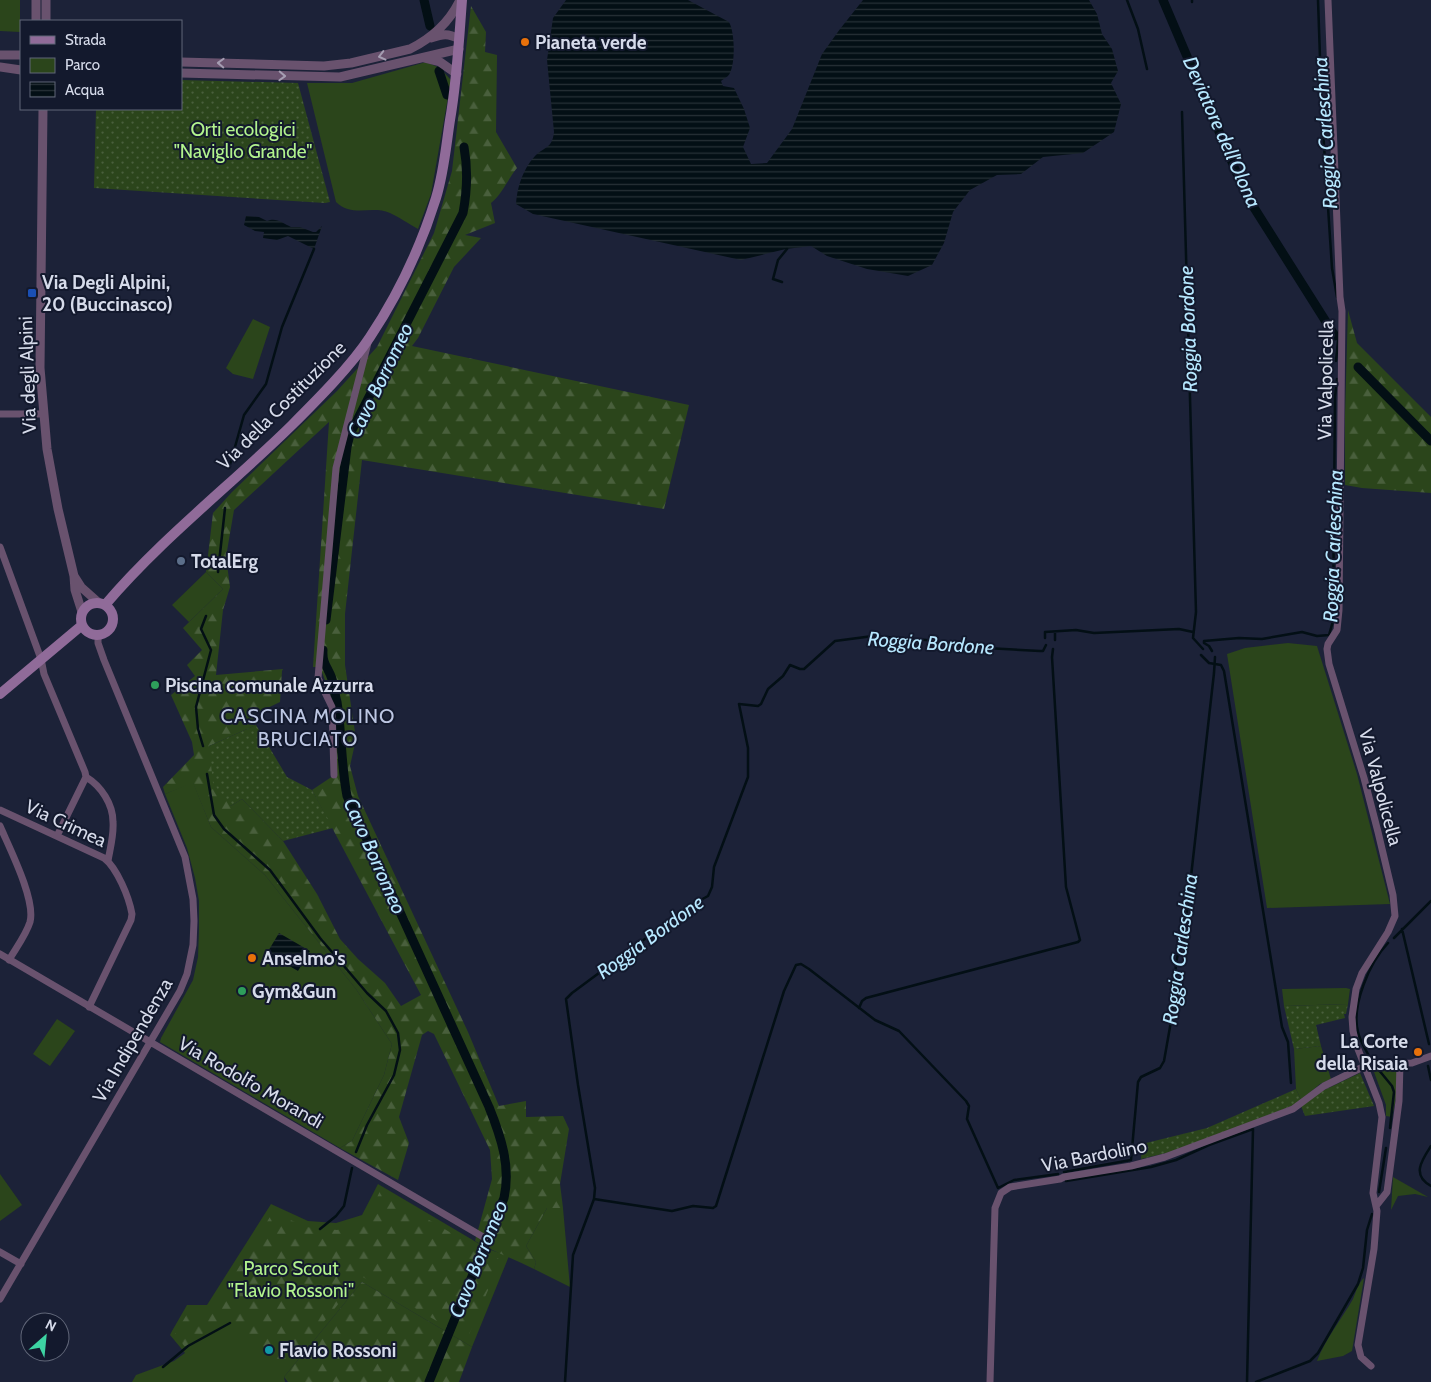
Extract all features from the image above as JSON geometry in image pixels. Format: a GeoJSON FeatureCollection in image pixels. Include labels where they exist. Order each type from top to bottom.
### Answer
{"type":"FeatureCollection","features":[{"type":"Feature","properties":{"kind":"main road","name":"Via della Costituzione"},"geometry":{"type":"LineString","coordinates":[[102,604],[297,420],[370,338],[401,283],[436,197],[446,154],[457,74],[461,0]]}},
{"type":"Feature","properties":{"kind":"main road"},"geometry":{"type":"LineString","coordinates":[[102,604],[112,614],[112,627],[108,632],[98,636],[89,634],[81,626],[80,617],[82,612],[88,605],[102,604]]}},
{"type":"Feature","properties":{"kind":"main road"},"geometry":{"type":"LineString","coordinates":[[0,694],[81,626]]}},
{"type":"Feature","properties":{"kind":"street"},"geometry":{"type":"LineString","coordinates":[[36,0],[36,20]]}},
{"type":"Feature","properties":{"kind":"street"},"geometry":{"type":"LineString","coordinates":[[46,0],[46,20]]}},
{"type":"Feature","properties":{"kind":"street"},"geometry":{"type":"LineString","coordinates":[[428,39],[446,23],[461,0]]}},
{"type":"Feature","properties":{"kind":"street","name":"Via Valpolicella"},"geometry":{"type":"LineString","coordinates":[[1328,0],[1342,310],[1339,610],[1337,630],[1327,649],[1329,664],[1364,778],[1378,832],[1394,900],[1395,916],[1388,932],[1362,972],[1356,989],[1352,1017],[1353,1031],[1365,1066]]}},
{"type":"Feature","properties":{"kind":"street"},"geometry":{"type":"LineString","coordinates":[[182,62],[339,65],[410,49],[428,39],[444,34],[451,34],[459,44],[421,58],[340,77],[182,73]]}},
{"type":"Feature","properties":{"kind":"street"},"geometry":{"type":"LineString","coordinates":[[0,55],[20,55]]}},
{"type":"Feature","properties":{"kind":"street"},"geometry":{"type":"LineString","coordinates":[[421,58],[440,62],[457,74]]}},
{"type":"Feature","properties":{"kind":"street"},"geometry":{"type":"LineString","coordinates":[[0,67],[20,70]]}},
{"type":"Feature","properties":{"kind":"street","name":"Via degli Alpini"},"geometry":{"type":"LineString","coordinates":[[42,110],[40,368],[43,414],[51,471],[74,576],[75,590],[82,612]]}},
{"type":"Feature","properties":{"kind":"street"},"geometry":{"type":"LineString","coordinates":[[334,775],[332,707],[318,678],[336,468],[370,338]]}},
{"type":"Feature","properties":{"kind":"street"},"geometry":{"type":"LineString","coordinates":[[0,414],[43,414]]}},
{"type":"Feature","properties":{"kind":"street"},"geometry":{"type":"LineString","coordinates":[[0,547],[41,659],[44,674],[86,772],[86,777],[57,836]]}},
{"type":"Feature","properties":{"kind":"street"},"geometry":{"type":"LineString","coordinates":[[74,576],[81,587],[102,604]]}},
{"type":"Feature","properties":{"kind":"street","name":"Via Indipendenza"},"geometry":{"type":"LineString","coordinates":[[0,1299],[180,991],[187,974],[193,945],[193,899],[182,849],[104,660],[98,643],[98,636]]}},
{"type":"Feature","properties":{"kind":"street"},"geometry":{"type":"LineString","coordinates":[[86,777],[96,783],[101,789],[112,812],[114,822],[108,861]]}},
{"type":"Feature","properties":{"kind":"street","name":"Via Crimea"},"geometry":{"type":"LineString","coordinates":[[0,810],[108,861],[117,874],[132,914],[88,1007]]}},
{"type":"Feature","properties":{"kind":"street"},"geometry":{"type":"LineString","coordinates":[[0,826],[26,891],[31,914],[27,929],[9,960]]}},
{"type":"Feature","properties":{"kind":"street","name":"Via Rodolfo Morandi"},"geometry":{"type":"LineString","coordinates":[[0,954],[485,1238]]}},
{"type":"Feature","properties":{"kind":"street","name":"Via Bardolino"},"geometry":{"type":"LineString","coordinates":[[990,1382],[995,1208],[1002,1191],[1013,1186],[1131,1166],[1165,1158],[1293,1109],[1324,1086],[1365,1066],[1412,1063],[1431,1056]]}},
{"type":"Feature","properties":{"kind":"street"},"geometry":{"type":"LineString","coordinates":[[1376,1206],[1387,1192],[1398,1101],[1400,1064]]}},
{"type":"Feature","properties":{"kind":"street"},"geometry":{"type":"LineString","coordinates":[[1365,1066],[1379,1103],[1382,1117],[1373,1193],[1376,1206],[1374,1249],[1358,1345],[1361,1357],[1371,1366]]}},
{"type":"Feature","properties":{"kind":"street"},"geometry":{"type":"LineString","coordinates":[[0,1252],[21,1264]]}},
{"type":"Feature","properties":{"kind":"green space"},"geometry":{"type":"Polygon","coordinates":[[[0,0],[20,0],[20,32],[0,31],[0,0]]]}},
{"type":"Feature","properties":{"kind":"green space"},"geometry":{"type":"Polygon","coordinates":[[[471,6],[486,32],[485,52],[497,55],[496,132],[517,168],[491,203],[495,223],[465,235],[481,238],[454,267],[418,338],[412,346],[689,405],[664,509],[362,460],[345,614],[345,665],[356,739],[350,766],[358,796],[468,1032],[499,1106],[526,1101],[526,1117],[563,1116],[569,1129],[560,1184],[563,1208],[547,1208],[526,1246],[536,1262],[534,1269],[475,1241],[492,1179],[490,1150],[434,1034],[428,1031],[422,1035],[399,1117],[409,1143],[398,1180],[340,1148],[352,1141],[384,1075],[392,1044],[356,989],[265,875],[211,827],[193,783],[165,794],[163,787],[194,755],[192,742],[171,695],[195,676],[187,665],[202,650],[183,628],[223,589],[206,572],[213,513],[232,492],[337,391],[377,347],[434,233],[452,171],[471,6]],[[329,422],[234,510],[226,557],[230,587],[223,610],[216,675],[283,669],[280,702],[255,714],[256,725],[209,746],[231,806],[242,799],[283,841],[317,894],[340,939],[358,959],[385,983],[401,1006],[421,995],[312,790],[336,774],[334,704],[320,667],[313,667],[329,422]]]}},
{"type":"Feature","properties":{"kind":"green space"},"geometry":{"type":"Polygon","coordinates":[[[426,62],[440,68],[451,80],[431,194],[418,229],[390,213],[342,207],[336,202],[307,83],[352,83],[426,62]]]}},
{"type":"Feature","properties":{"kind":"green space","name":"Orti ecologici \"Naviglio Grande\""},"geometry":{"type":"Polygon","coordinates":[[[182,80],[298,83],[330,202],[325,203],[94,188],[96,110],[182,110],[182,80]]]}},
{"type":"Feature","properties":{"kind":"green space"},"geometry":{"type":"Polygon","coordinates":[[[1348,310],[1357,343],[1431,417],[1431,493],[1345,485],[1348,310]]]}},
{"type":"Feature","properties":{"kind":"green space"},"geometry":{"type":"Polygon","coordinates":[[[253,319],[270,327],[253,379],[233,374],[226,368],[253,319]]]}},
{"type":"Feature","properties":{"kind":"green space"},"geometry":{"type":"Polygon","coordinates":[[[206,572],[223,589],[189,622],[172,605],[206,572]]]}},
{"type":"Feature","properties":{"kind":"green space"},"geometry":{"type":"Polygon","coordinates":[[[1288,643],[1317,646],[1357,774],[1390,904],[1267,908],[1227,654],[1245,648],[1288,643]]]}},
{"type":"Feature","properties":{"kind":"green space"},"geometry":{"type":"Polygon","coordinates":[[[256,725],[287,777],[312,790],[333,828],[283,841],[242,799],[231,806],[213,783],[209,746],[256,725]]]}},
{"type":"Feature","properties":{"kind":"green space"},"geometry":{"type":"Polygon","coordinates":[[[193,782],[211,827],[265,875],[356,989],[392,1044],[384,1075],[352,1141],[340,1148],[160,1042],[193,980],[198,957],[199,901],[195,878],[187,848],[165,794],[193,782]]]}},
{"type":"Feature","properties":{"kind":"green space"},"geometry":{"type":"Polygon","coordinates":[[[1282,989],[1350,989],[1348,1004],[1284,1006],[1282,989]]]}},
{"type":"Feature","properties":{"kind":"green space"},"geometry":{"type":"Polygon","coordinates":[[[1348,1004],[1346,1014],[1344,1014],[1345,1018],[1316,1025],[1321,1046],[1294,1049],[1284,1006],[1348,1004]]]}},
{"type":"Feature","properties":{"kind":"green space"},"geometry":{"type":"Polygon","coordinates":[[[57,1019],[75,1031],[50,1066],[33,1054],[57,1019]]]}},
{"type":"Feature","properties":{"kind":"green space"},"geometry":{"type":"Polygon","coordinates":[[[1321,1046],[1331,1079],[1320,1084],[1301,1100],[1296,1089],[1294,1049],[1321,1046]]]}},
{"type":"Feature","properties":{"kind":"green space"},"geometry":{"type":"Polygon","coordinates":[[[1376,1066],[1398,1069],[1397,1093],[1392,1117],[1386,1116],[1386,1105],[1374,1072],[1376,1066]]]}},
{"type":"Feature","properties":{"kind":"green space"},"geometry":{"type":"Polygon","coordinates":[[[1360,1073],[1374,1106],[1305,1116],[1301,1106],[1318,1093],[1360,1073]]]}},
{"type":"Feature","properties":{"kind":"green space"},"geometry":{"type":"Polygon","coordinates":[[[1296,1089],[1301,1100],[1292,1106],[1179,1150],[1141,1159],[1142,1144],[1207,1128],[1296,1089]]]}},
{"type":"Feature","properties":{"kind":"green space"},"geometry":{"type":"Polygon","coordinates":[[[0,1174],[22,1205],[0,1221],[0,1174]]]}},
{"type":"Feature","properties":{"kind":"green space"},"geometry":{"type":"Polygon","coordinates":[[[1393,1177],[1428,1197],[1415,1194],[1398,1196],[1391,1210],[1393,1177]]]}},
{"type":"Feature","properties":{"kind":"green space","name":"Parco Scout \"Flavio Rossoni\""},"geometry":{"type":"Polygon","coordinates":[[[378,1184],[488,1249],[509,1256],[472,1347],[362,1282],[284,1377],[285,1382],[132,1382],[136,1375],[174,1361],[185,1353],[170,1335],[187,1305],[207,1305],[271,1204],[308,1221],[336,1223],[362,1215],[378,1184]]]}},
{"type":"Feature","properties":{"kind":"green space","name":"Parco Scout \"Flavio Rossoni\""},"geometry":{"type":"Polygon","coordinates":[[[380,1191],[480,1250],[501,1260],[467,1339],[361,1276],[284,1371],[225,1317],[185,1347],[175,1334],[189,1311],[212,1311],[273,1212],[306,1227],[337,1230],[366,1221],[380,1191]]]}},
{"type":"Feature","properties":{"kind":"green space"},"geometry":{"type":"Polygon","coordinates":[[[547,1208],[563,1208],[570,1287],[534,1269],[536,1262],[526,1246],[547,1208]]]}},
{"type":"Feature","properties":{"kind":"green space"},"geometry":{"type":"Polygon","coordinates":[[[1364,1278],[1352,1351],[1343,1356],[1317,1361],[1325,1345],[1364,1278]]]}},
{"type":"Feature","properties":{"kind":"green space"},"geometry":{"type":"Polygon","coordinates":[[[362,1282],[472,1347],[459,1382],[288,1382],[284,1377],[362,1282]]]}},
{"type":"Feature","properties":{"kind":"water"},"geometry":{"type":"Polygon","coordinates":[[[566,0],[688,0],[729,22],[734,49],[733,58],[731,72],[721,81],[723,86],[734,88],[744,109],[750,128],[743,147],[751,164],[767,163],[792,129],[822,54],[863,0],[1089,0],[1097,14],[1102,34],[1112,49],[1118,71],[1111,83],[1121,104],[1114,132],[1083,153],[1043,157],[1021,174],[997,175],[970,190],[953,212],[944,243],[932,265],[908,276],[867,269],[827,256],[811,246],[786,249],[741,260],[533,214],[516,204],[519,185],[524,172],[535,156],[552,142],[553,138],[547,60],[553,18],[566,0]]]}},
{"type":"Feature","properties":{"kind":"water"},"geometry":{"type":"Polygon","coordinates":[[[246,216],[259,217],[267,221],[276,220],[291,227],[300,227],[313,232],[316,232],[322,226],[314,249],[288,236],[277,240],[263,238],[264,232],[255,231],[244,225],[246,216]]]}},
{"type":"Feature","properties":{"kind":"water"},"geometry":{"type":"Polygon","coordinates":[[[279,933],[310,951],[298,971],[267,953],[279,933]]]}},
{"type":"Feature","properties":{"kind":"waterway","name":"Cavo Borromeo"},"geometry":{"type":"LineString","coordinates":[[424,0],[430,26]]}},
{"type":"Feature","properties":{"kind":"waterway","name":"Roggia Bordone"},"geometry":{"type":"LineString","coordinates":[[1127,0],[1138,29],[1147,69]]}},
{"type":"Feature","properties":{"kind":"waterway","name":"Deviatore dell'Olona"},"geometry":{"type":"LineString","coordinates":[[1163,0],[1246,195],[1335,336]]}},
{"type":"Feature","properties":{"kind":"waterway","name":"Roggia Carleschina"},"geometry":{"type":"LineString","coordinates":[[1318,0],[1322,115],[1332,268],[1337,297]]}},
{"type":"Feature","properties":{"kind":"waterway","name":"Cavo Borromeo"},"geometry":{"type":"LineString","coordinates":[[439,71],[447,95]]}},
{"type":"Feature","properties":{"kind":"waterway","name":"Roggia Bordone"},"geometry":{"type":"LineString","coordinates":[[1182,112],[1196,612],[1193,638],[1203,649]]}},
{"type":"Feature","properties":{"kind":"waterway","name":"Cavo Borromeo"},"geometry":{"type":"LineString","coordinates":[[326,620],[350,434],[463,213],[466,180],[464,147]]}},
{"type":"Feature","properties":{"kind":"waterway"},"geometry":{"type":"LineString","coordinates":[[229,468],[244,415],[266,384],[282,327],[314,249]]}},
{"type":"Feature","properties":{"kind":"waterway"},"geometry":{"type":"LineString","coordinates":[[782,282],[773,279],[778,260],[787,249]]}},
{"type":"Feature","properties":{"kind":"waterway","name":"Roggia Carleschina"},"geometry":{"type":"LineString","coordinates":[[1336,361],[1339,331]]}},
{"type":"Feature","properties":{"kind":"waterway","name":"Deviatore dell'Olona"},"geometry":{"type":"LineString","coordinates":[[1358,367],[1431,441]]}},
{"type":"Feature","properties":{"kind":"waterway","name":"Roggia Carleschina"},"geometry":{"type":"LineString","coordinates":[[1212,651],[1204,641],[1239,638],[1262,639],[1302,632],[1317,636],[1329,635],[1333,621],[1335,397],[1337,379]]}},
{"type":"Feature","properties":{"kind":"waterway"},"geometry":{"type":"LineString","coordinates":[[218,572],[225,508]]}},
{"type":"Feature","properties":{"kind":"waterway"},"geometry":{"type":"LineString","coordinates":[[203,746],[198,729],[196,707],[211,650],[201,629],[206,616]]}},
{"type":"Feature","properties":{"kind":"waterway","name":"Roggia Bordone"},"geometry":{"type":"LineString","coordinates":[[1045,638],[1045,632],[1076,630],[1094,633],[1179,629],[1193,632]]}},
{"type":"Feature","properties":{"kind":"waterway"},"geometry":{"type":"LineString","coordinates":[[1055,632],[1055,640]]}},
{"type":"Feature","properties":{"kind":"waterway","name":"Roggia Bordone"},"geometry":{"type":"LineString","coordinates":[[565,1382],[573,1255],[594,1199],[595,1188],[566,999],[688,907],[708,896],[712,887],[714,867],[748,777],[748,748],[739,704],[758,706],[761,704],[768,689],[783,676],[790,665],[804,669],[835,641],[873,636],[926,640],[968,647],[1040,651],[1043,651],[1046,645]]}},
{"type":"Feature","properties":{"kind":"waterway"},"geometry":{"type":"LineString","coordinates":[[859,1008],[862,1001],[866,998],[1080,940],[1066,887],[1053,649]]}},
{"type":"Feature","properties":{"kind":"waterway","name":"Cavo Borromeo"},"geometry":{"type":"LineString","coordinates":[[323,650],[323,659],[332,679],[337,702],[347,796],[489,1107],[504,1152],[506,1174],[504,1198],[429,1382]]}},
{"type":"Feature","properties":{"kind":"waterway"},"geometry":{"type":"LineString","coordinates":[[1201,655],[1209,663],[1221,665],[1224,671],[1282,1027],[1288,1042],[1291,1083]]}},
{"type":"Feature","properties":{"kind":"waterway","name":"Roggia Carleschina"},"geometry":{"type":"LineString","coordinates":[[1064,1172],[1131,1160],[1138,1082],[1141,1077],[1160,1068],[1164,1061],[1173,1010],[1176,963],[1187,912],[1215,657]]}},
{"type":"Feature","properties":{"kind":"waterway"},"geometry":{"type":"LineString","coordinates":[[207,774],[214,815],[224,829],[270,870],[320,938],[367,993],[386,1011],[398,1033],[400,1050],[394,1075],[367,1125],[356,1152]]}},
{"type":"Feature","properties":{"kind":"waterway"},"geometry":{"type":"LineString","coordinates":[[1394,938],[1431,901]]}},
{"type":"Feature","properties":{"kind":"waterway"},"geometry":{"type":"LineString","coordinates":[[1402,929],[1429,1044]]}},
{"type":"Feature","properties":{"kind":"waterway"},"geometry":{"type":"LineString","coordinates":[[1371,1060],[1359,1036],[1357,1009],[1369,972],[1388,943]]}},
{"type":"Feature","properties":{"kind":"waterway"},"geometry":{"type":"LineString","coordinates":[[594,1199],[672,1211],[693,1206],[713,1208],[716,1206],[784,991],[796,965],[801,964],[875,1020],[899,1031],[966,1101],[969,1106],[967,1119],[998,1188],[1014,1180],[1058,1174]]}},
{"type":"Feature","properties":{"kind":"waterway"},"geometry":{"type":"LineString","coordinates":[[1428,1066],[1431,1080]]}},
{"type":"Feature","properties":{"kind":"waterway"},"geometry":{"type":"LineString","coordinates":[[1378,1069],[1392,1086],[1394,1092],[1390,1128]]}},
{"type":"Feature","properties":{"kind":"waterway","name":"Roggia Carleschina"},"geometry":{"type":"LineString","coordinates":[[1066,1181],[1151,1167],[1176,1160],[1209,1145],[1253,1129],[1247,1382]]}},
{"type":"Feature","properties":{"kind":"waterway"},"geometry":{"type":"LineString","coordinates":[[1431,1146],[1420,1167],[1421,1177],[1431,1186]]}},
{"type":"Feature","properties":{"kind":"waterway"},"geometry":{"type":"LineString","coordinates":[[1379,1192],[1386,1148]]}},
{"type":"Feature","properties":{"kind":"waterway"},"geometry":{"type":"LineString","coordinates":[[320,1229],[336,1216],[344,1206],[352,1168]]}},
{"type":"Feature","properties":{"kind":"waterway"},"geometry":{"type":"LineString","coordinates":[[1256,1382],[1310,1361],[1318,1353],[1358,1284],[1363,1268],[1367,1230],[1372,1214]]}},
{"type":"Feature","properties":{"kind":"waterway"},"geometry":{"type":"LineString","coordinates":[[163,1367],[188,1346],[230,1323]]}},
{"type":"Feature","properties":{"kind":"place","name":"Pianeta verde"},"geometry":{"type":"Point","coordinates":[525,42]}},
{"type":"Feature","properties":{"kind":"place","name":"Via Degli Alpini, 20 (Buccinasco)"},"geometry":{"type":"Point","coordinates":[32,293]}},
{"type":"Feature","properties":{"kind":"place","name":"TotalErg"},"geometry":{"type":"Point","coordinates":[181,561]}},
{"type":"Feature","properties":{"kind":"place","name":"Piscina comunale Azzurra"},"geometry":{"type":"Point","coordinates":[155,685]}},
{"type":"Feature","properties":{"kind":"place","name":"Anselmo's"},"geometry":{"type":"Point","coordinates":[252,958]}},
{"type":"Feature","properties":{"kind":"place","name":"Gym&Gun"},"geometry":{"type":"Point","coordinates":[242,991]}},
{"type":"Feature","properties":{"kind":"place","name":"La Corte della Risaia"},"geometry":{"type":"Point","coordinates":[1418,1052]}},
{"type":"Feature","properties":{"kind":"place","name":"Flavio Rossoni"},"geometry":{"type":"Point","coordinates":[269,1350]}},
{"type":"Feature","properties":{"kind":"district","name":"CASCINA MOLINO BRUCIATO"},"geometry":{"type":"Point","coordinates":[308,728]}}]}
